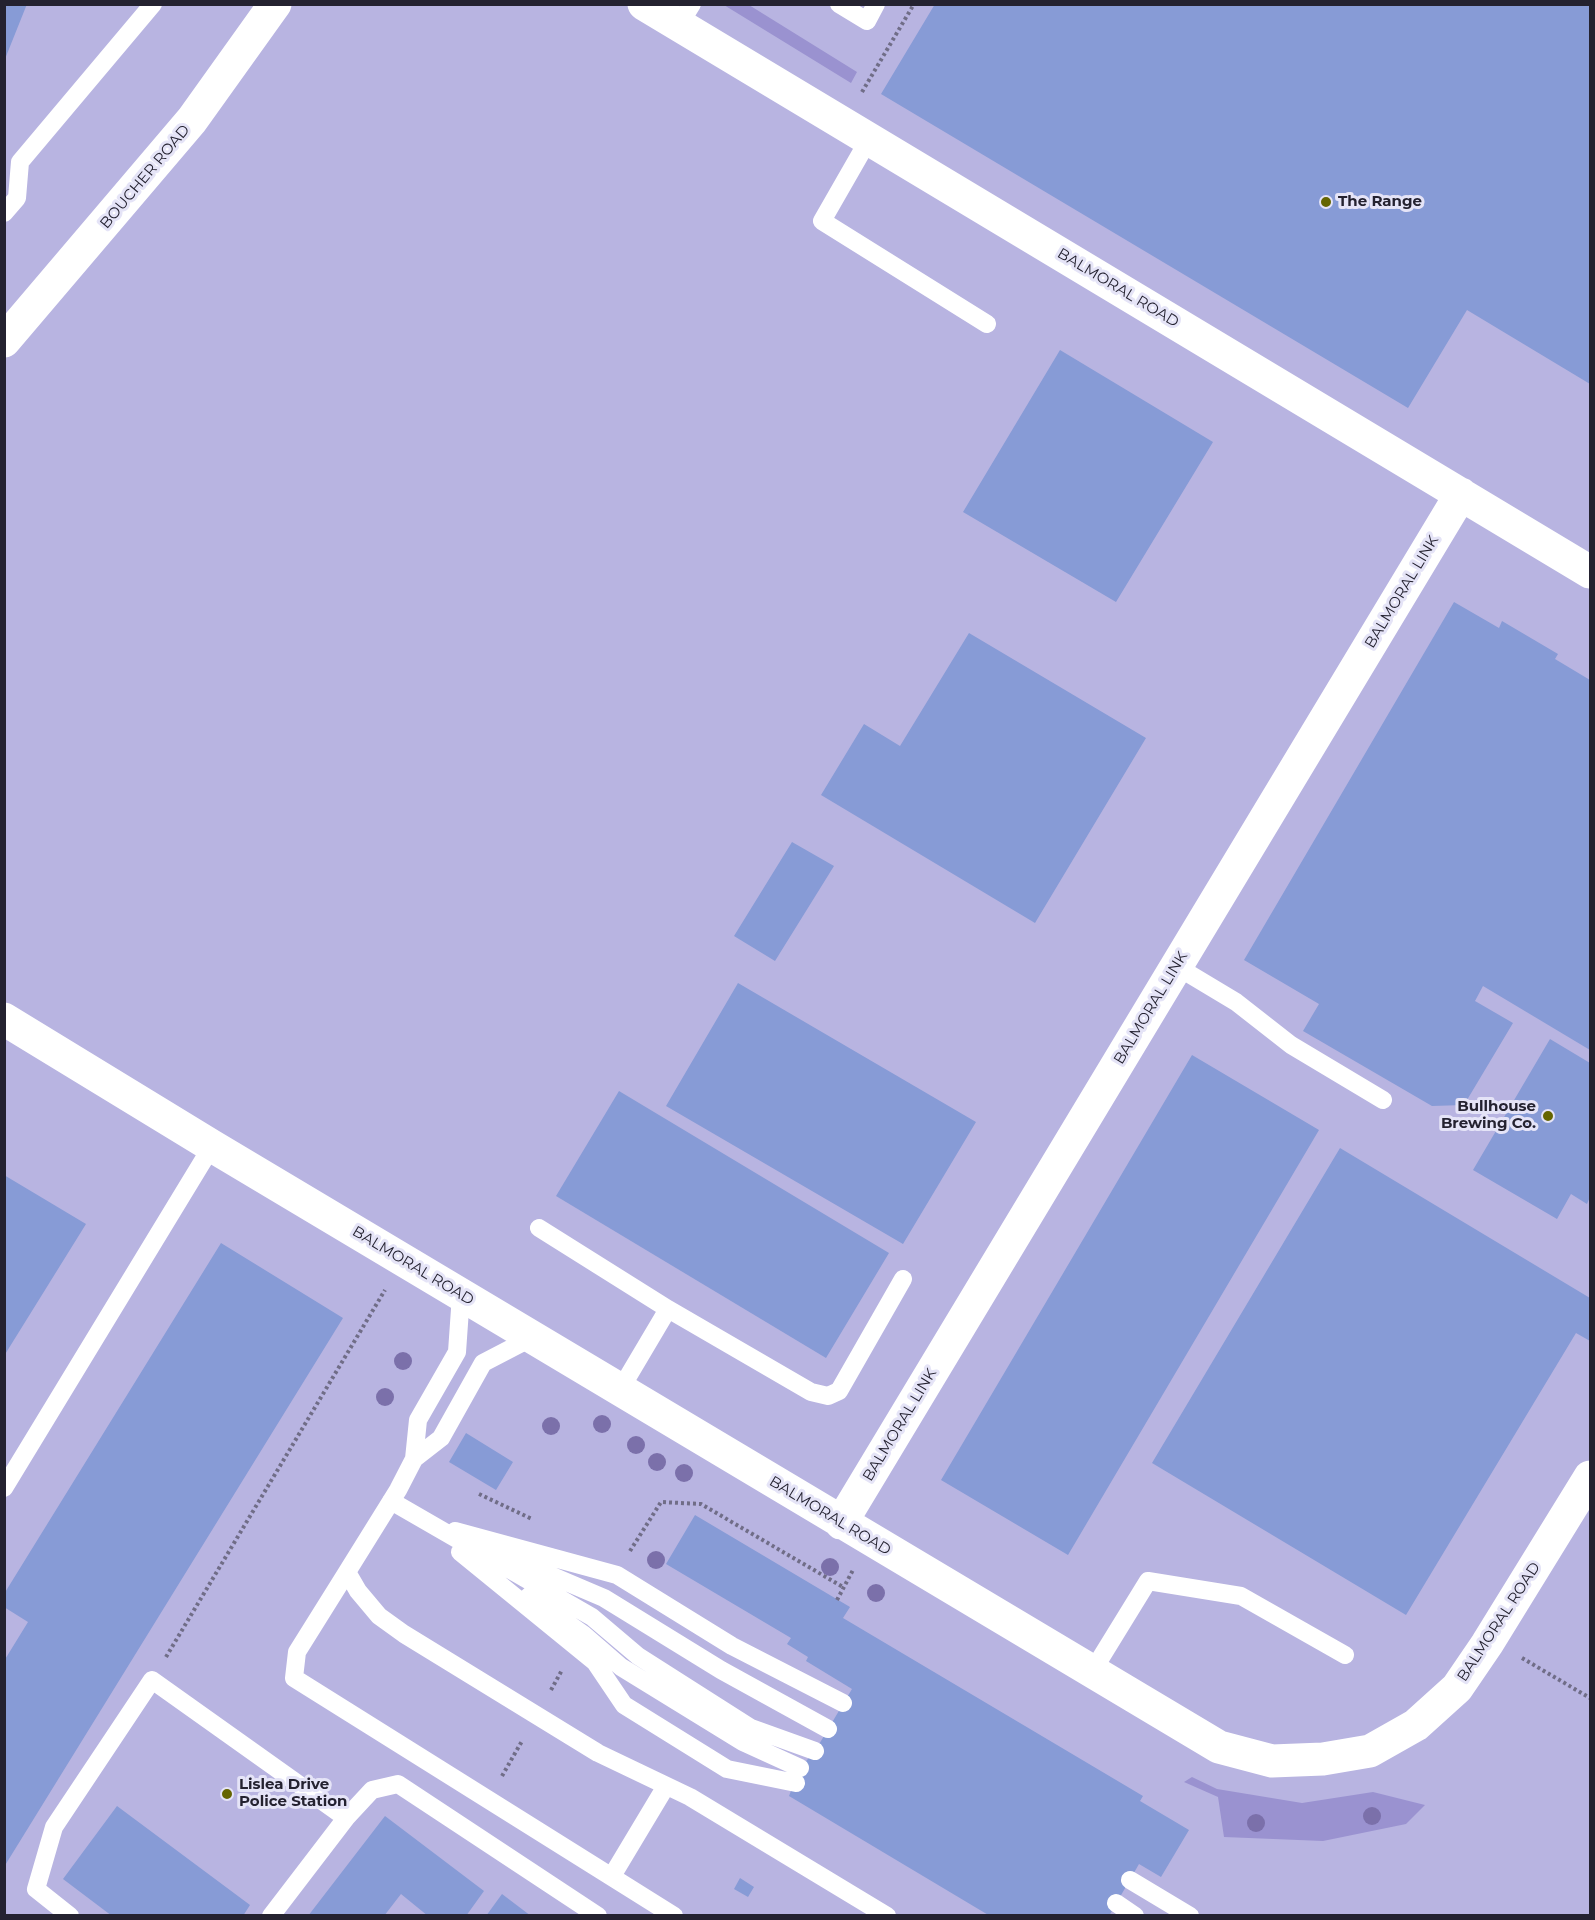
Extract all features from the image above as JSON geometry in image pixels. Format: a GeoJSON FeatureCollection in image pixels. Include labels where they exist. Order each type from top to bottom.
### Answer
{"type":"FeatureCollection","features":[{"type":"Feature","properties":{"kind":"street","name":"BOUCHER ROAD"},"geometry":{"type":"LineString","coordinates":[[4,341],[192,120],[275,4]]}},
{"type":"Feature","properties":{"kind":"street","name":"BALMORAL ROAD"},"geometry":{"type":"LineString","coordinates":[[649,6],[685,15],[856,131],[1590,572]]}},
{"type":"Feature","properties":{"kind":"street","name":"BALMORAL LINK"},"geometry":{"type":"LineString","coordinates":[[841,1523],[1461,494]]}},
{"type":"Feature","properties":{"kind":"street","name":"BALMORAL ROAD"},"geometry":{"type":"LineString","coordinates":[[4,1018],[461,1295],[1219,1747],[1272,1761],[1323,1759],[1370,1751],[1416,1725],[1457,1688],[1487,1644],[1590,1477]]}},
{"type":"Feature","properties":{"kind":"lane"},"geometry":{"type":"LineString","coordinates":[[4,213],[17,198],[20,162],[153,4]]}},
{"type":"Feature","properties":{"kind":"lane"},"geometry":{"type":"LineString","coordinates":[[839,4],[867,21],[876,4]]}},
{"type":"Feature","properties":{"kind":"lane"},"geometry":{"type":"LineString","coordinates":[[856,131],[822,221],[987,324]]}},
{"type":"Feature","properties":{"kind":"lane"},"geometry":{"type":"LineString","coordinates":[[1176,966],[1236,1002],[1291,1044],[1383,1100]]}},
{"type":"Feature","properties":{"kind":"lane"},"geometry":{"type":"LineString","coordinates":[[4,1488],[213,1146]]}},
{"type":"Feature","properties":{"kind":"lane"},"geometry":{"type":"LineString","coordinates":[[539,1228],[668,1309],[811,1392],[828,1396],[839,1391],[903,1279]]}},
{"type":"Feature","properties":{"kind":"lane"},"geometry":{"type":"LineString","coordinates":[[414,1460],[418,1420],[457,1352],[461,1295]]}},
{"type":"Feature","properties":{"kind":"lane"},"geometry":{"type":"LineString","coordinates":[[620,1390],[668,1309]]}},
{"type":"Feature","properties":{"kind":"lane"},"geometry":{"type":"LineString","coordinates":[[533,1337],[483,1363],[441,1438],[414,1460],[297,1652],[294,1678],[674,1916]]}},
{"type":"Feature","properties":{"kind":"lane"},"geometry":{"type":"LineString","coordinates":[[391,1501],[592,1617],[638,1656],[751,1728],[815,1751]]}},
{"type":"Feature","properties":{"kind":"lane"},"geometry":{"type":"LineString","coordinates":[[427,1523],[617,1575],[732,1646],[843,1703]]}},
{"type":"Feature","properties":{"kind":"lane"},"geometry":{"type":"LineString","coordinates":[[427,1523],[583,1634],[621,1666],[798,1775],[727,1769],[624,1705],[595,1662],[574,1647],[427,1523]]}},
{"type":"Feature","properties":{"kind":"lane"},"geometry":{"type":"LineString","coordinates":[[427,1523],[604,1598],[721,1670],[828,1729]]}},
{"type":"Feature","properties":{"kind":"lane"},"geometry":{"type":"LineString","coordinates":[[347,1572],[358,1592],[379,1616],[598,1753],[690,1797],[887,1916]]}},
{"type":"Feature","properties":{"kind":"lane"},"geometry":{"type":"LineString","coordinates":[[1092,1672],[1148,1581],[1241,1596],[1345,1655]]}},
{"type":"Feature","properties":{"kind":"lane"},"geometry":{"type":"LineString","coordinates":[[70,1916],[36,1889],[54,1827],[152,1680],[346,1818]]}},
{"type":"Feature","properties":{"kind":"lane"},"geometry":{"type":"LineString","coordinates":[[271,1916],[346,1818],[372,1790],[398,1784],[598,1916]]}},
{"type":"Feature","properties":{"kind":"lane"},"geometry":{"type":"LineString","coordinates":[[612,1876],[666,1786]]}},
{"type":"Feature","properties":{"kind":"lane"},"geometry":{"type":"LineString","coordinates":[[1130,1880],[1190,1916]]}},
{"type":"Feature","properties":{"kind":"lane"},"geometry":{"type":"LineString","coordinates":[[1116,1903],[1135,1916]]}},
{"type":"Feature","properties":{"kind":"path"},"geometry":{"type":"LineString","coordinates":[[856,131],[914,4]]}},
{"type":"Feature","properties":{"kind":"path"},"geometry":{"type":"LineString","coordinates":[[152,1680],[403,1260]]}},
{"type":"Feature","properties":{"kind":"path"},"geometry":{"type":"LineString","coordinates":[[479,1494],[541,1524]]}},
{"type":"Feature","properties":{"kind":"path"},"geometry":{"type":"LineString","coordinates":[[617,1575],[661,1502],[701,1504],[843,1587]]}},
{"type":"Feature","properties":{"kind":"path"},"geometry":{"type":"LineString","coordinates":[[837,1600],[850,1575]]}},
{"type":"Feature","properties":{"kind":"path"},"geometry":{"type":"LineString","coordinates":[[1487,1644],[1521,1658],[1590,1698]]}},
{"type":"Feature","properties":{"kind":"path"},"geometry":{"type":"LineString","coordinates":[[488,1800],[538,1715],[574,1647]]}},
{"type":"Feature","properties":{"kind":"shaded area"},"geometry":{"type":"Polygon","coordinates":[[[5,5],[1590,5],[1590,1915],[5,1916],[5,5]]]}},
{"type":"Feature","properties":{"kind":"shaded area"},"geometry":{"type":"Polygon","coordinates":[[[724,5],[749,5],[857,72],[851,83],[724,5]]]}},
{"type":"Feature","properties":{"kind":"shaded area"},"geometry":{"type":"Polygon","coordinates":[[[1192,1777],[1217,1789],[1302,1803],[1373,1792],[1425,1805],[1406,1824],[1323,1841],[1224,1837],[1218,1797],[1184,1782],[1192,1777]]]}},
{"type":"Feature","properties":{"kind":"building"},"geometry":{"type":"Polygon","coordinates":[[[4,4],[27,4],[5,59],[4,59],[4,4]]]}},
{"type":"Feature","properties":{"kind":"building","name":"The Range"},"geometry":{"type":"Polygon","coordinates":[[[935,4],[1590,4],[1590,384],[1467,310],[1408,408],[881,94],[935,4]]]}},
{"type":"Feature","properties":{"kind":"building"},"geometry":{"type":"Polygon","coordinates":[[[1060,350],[1213,442],[1116,602],[963,512],[1060,350]]]}},
{"type":"Feature","properties":{"kind":"building"},"geometry":{"type":"Polygon","coordinates":[[[1454,602],[1499,628],[1502,621],[1558,654],[1555,659],[1590,680],[1590,1050],[1483,986],[1475,1001],[1513,1023],[1464,1105],[1432,1106],[1303,1031],[1319,1004],[1244,960],[1454,602]]]}},
{"type":"Feature","properties":{"kind":"building"},"geometry":{"type":"Polygon","coordinates":[[[969,633],[1146,738],[1035,923],[821,795],[864,724],[900,746],[969,633]]]}},
{"type":"Feature","properties":{"kind":"building"},"geometry":{"type":"Polygon","coordinates":[[[792,842],[834,866],[775,961],[734,936],[792,842]]]}},
{"type":"Feature","properties":{"kind":"building"},"geometry":{"type":"Polygon","coordinates":[[[738,983],[976,1122],[903,1244],[666,1106],[738,983]]]}},
{"type":"Feature","properties":{"kind":"building","name":"Bullhouse Brewing Co."},"geometry":{"type":"Polygon","coordinates":[[[1550,1039],[1590,1063],[1590,1197],[1587,1204],[1571,1194],[1557,1219],[1473,1170],[1550,1039]]]}},
{"type":"Feature","properties":{"kind":"building"},"geometry":{"type":"Polygon","coordinates":[[[1192,1055],[1319,1130],[1068,1555],[941,1480],[1192,1055]]]}},
{"type":"Feature","properties":{"kind":"building"},"geometry":{"type":"Polygon","coordinates":[[[619,1091],[889,1253],[826,1358],[556,1196],[619,1091]]]}},
{"type":"Feature","properties":{"kind":"building"},"geometry":{"type":"Polygon","coordinates":[[[1340,1148],[1590,1298],[1590,1341],[1576,1333],[1406,1615],[1152,1463],[1340,1148]]]}},
{"type":"Feature","properties":{"kind":"building"},"geometry":{"type":"Polygon","coordinates":[[[4,1175],[86,1224],[4,1356],[4,1175]]]}},
{"type":"Feature","properties":{"kind":"building"},"geometry":{"type":"Polygon","coordinates":[[[221,1243],[343,1318],[4,1867],[4,1661],[28,1622],[4,1607],[4,1594],[221,1243]]]}},
{"type":"Feature","properties":{"kind":"building"},"geometry":{"type":"Polygon","coordinates":[[[466,1433],[513,1462],[496,1490],[449,1462],[466,1433]]]}},
{"type":"Feature","properties":{"kind":"building"},"geometry":{"type":"Polygon","coordinates":[[[695,1515],[850,1607],[843,1618],[1143,1796],[1140,1801],[1189,1830],[1161,1877],[1139,1864],[1109,1916],[990,1916],[789,1796],[800,1768],[815,1751],[852,1689],[806,1661],[808,1657],[787,1644],[791,1638],[666,1564],[695,1515]]]}},
{"type":"Feature","properties":{"kind":"building"},"geometry":{"type":"Polygon","coordinates":[[[117,1806],[250,1905],[243,1916],[112,1916],[63,1879],[117,1806]]]}},
{"type":"Feature","properties":{"kind":"building"},"geometry":{"type":"Polygon","coordinates":[[[385,1816],[484,1891],[466,1916],[428,1916],[401,1894],[384,1916],[308,1916],[385,1816]]]}},
{"type":"Feature","properties":{"kind":"building"},"geometry":{"type":"Polygon","coordinates":[[[740,1878],[754,1887],[748,1897],[734,1889],[740,1878]]]}},
{"type":"Feature","properties":{"kind":"building"},"geometry":{"type":"Polygon","coordinates":[[[502,1894],[531,1916],[486,1916],[502,1894]]]}},
{"type":"Feature","properties":{"kind":"place","name":"The Range"},"geometry":{"type":"Point","coordinates":[1326,202]}},
{"type":"Feature","properties":{"kind":"place","name":"Bullhouse Brewing Co."},"geometry":{"type":"Point","coordinates":[1548,1116]}},
{"type":"Feature","properties":{"kind":"place","name":"Lislea Drive Police Station"},"geometry":{"type":"Point","coordinates":[227,1794]}}]}
